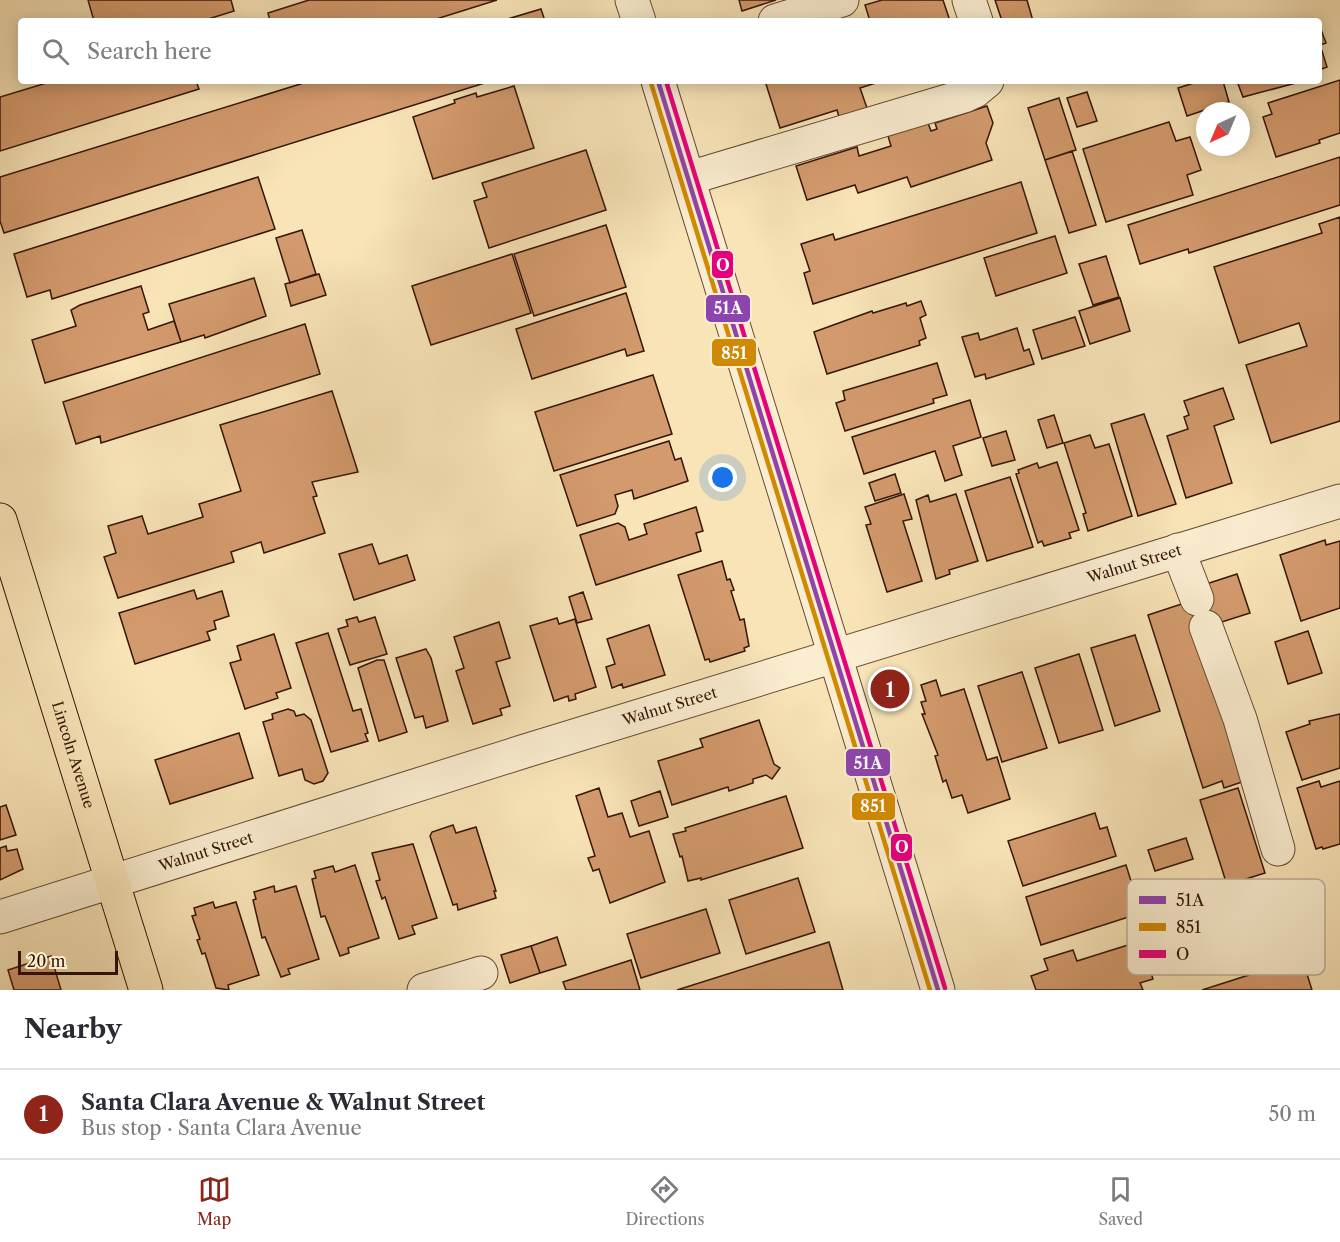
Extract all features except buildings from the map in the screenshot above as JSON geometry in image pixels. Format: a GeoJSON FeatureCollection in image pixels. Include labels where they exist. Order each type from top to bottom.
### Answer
{"type":"FeatureCollection","features":[{"type":"Feature","properties":{"kind":"main road","name":"Lincoln Avenue"},"geometry":{"type":"LineString","coordinates":[[0,520],[146,990]]}},
{"type":"Feature","properties":{"kind":"street"},"geometry":{"type":"LineString","coordinates":[[632,0],[638,18]]}},
{"type":"Feature","properties":{"kind":"street"},"geometry":{"type":"LineString","coordinates":[[785,18],[842,0]]}},
{"type":"Feature","properties":{"kind":"street"},"geometry":{"type":"LineString","coordinates":[[969,0],[975,18]]}},
{"type":"Feature","properties":{"kind":"street"},"geometry":{"type":"LineString","coordinates":[[659,84],[938,990]]}},
{"type":"Feature","properties":{"kind":"street"},"geometry":{"type":"LineString","coordinates":[[689,178],[964,96],[985,84]]}},
{"type":"Feature","properties":{"kind":"street","name":"Walnut Street"},"geometry":{"type":"LineString","coordinates":[[0,917],[525,751],[1340,501]]}},
{"type":"Feature","properties":{"kind":"street"},"geometry":{"type":"LineString","coordinates":[[1178,550],[1240,719],[1278,849]]}},
{"type":"Feature","properties":{"kind":"street"},"geometry":{"type":"LineString","coordinates":[[424,990],[481,973]]}},
{"type":"Feature","properties":{"kind":"transit line","name":"851"},"geometry":{"type":"LineString","coordinates":[[651,84],[930,990]]}},
{"type":"Feature","properties":{"kind":"transit line","name":"51A"},"geometry":{"type":"LineString","coordinates":[[659,84],[938,990]]}},
{"type":"Feature","properties":{"kind":"transit line","name":"O"},"geometry":{"type":"LineString","coordinates":[[667,84],[945,988]]}},
{"type":"Feature","properties":{"kind":"place","name":"Santa Clara Avenue & Walnut Street"},"geometry":{"type":"Point","coordinates":[890,689]}}]}
